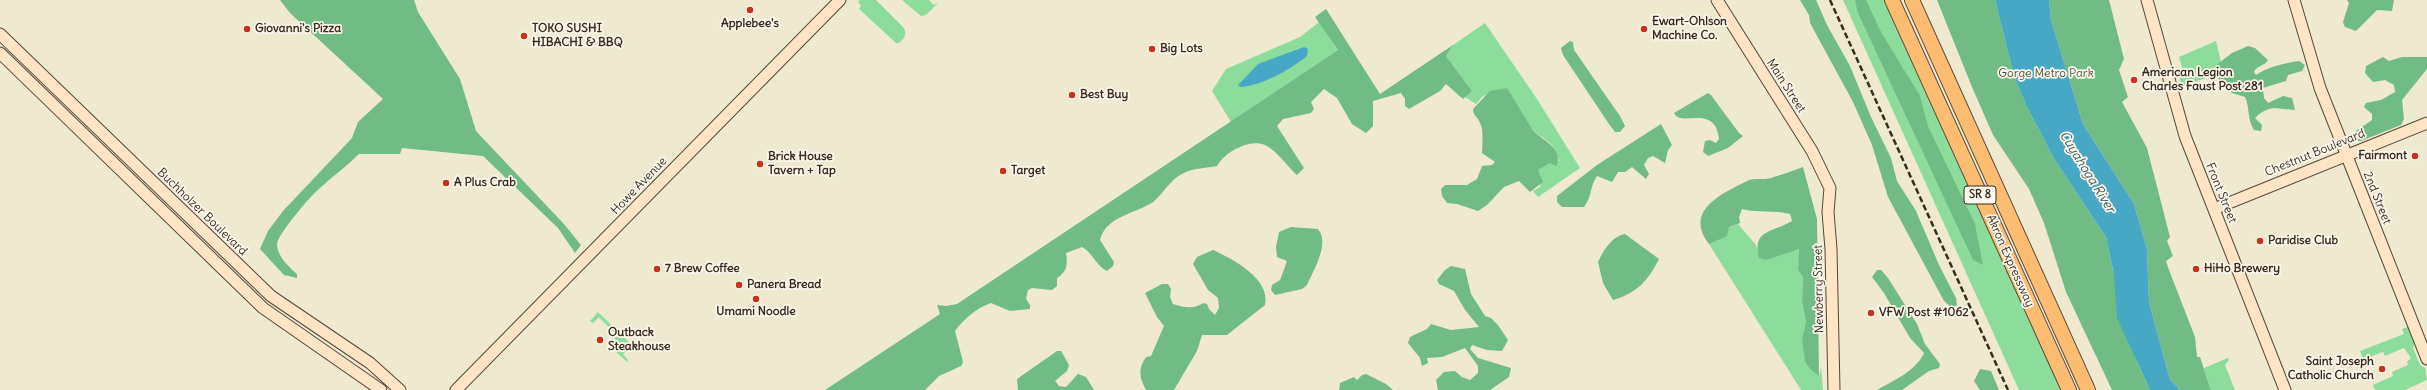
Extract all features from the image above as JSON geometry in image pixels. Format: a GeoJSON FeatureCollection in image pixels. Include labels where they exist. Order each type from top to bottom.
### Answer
{"type":"FeatureCollection","features":[{"type":"Feature","properties":{"kind":"highway","name":"Akron Expressway"},"geometry":{"type":"LineString","coordinates":[[1892,0],[2069,390]]}},
{"type":"Feature","properties":{"kind":"highway","name":"Akron Expressway"},"geometry":{"type":"LineString","coordinates":[[1912,0],[2088,390]]}},
{"type":"Feature","properties":{"kind":"street","name":"Howe Avenue"},"geometry":{"type":"LineString","coordinates":[[456,390],[840,0]]}},
{"type":"Feature","properties":{"kind":"street","name":"Main Street"},"geometry":{"type":"LineString","coordinates":[[1717,0],[1812,151],[1830,188]]}},
{"type":"Feature","properties":{"kind":"street","name":"Front Street"},"geometry":{"type":"LineString","coordinates":[[2146,0],[2185,136],[2285,390]]}},
{"type":"Feature","properties":{"kind":"street","name":"2nd Street"},"geometry":{"type":"LineString","coordinates":[[2294,0],[2320,88],[2427,359]]}},
{"type":"Feature","properties":{"kind":"street","name":"Buchholzer Boulevard"},"geometry":{"type":"LineString","coordinates":[[0,34],[266,292],[300,318],[370,363],[400,390]]}},
{"type":"Feature","properties":{"kind":"street"},"geometry":{"type":"LineString","coordinates":[[0,53],[263,308],[380,390]]}},
{"type":"Feature","properties":{"kind":"street","name":"Chestnut Boulevard"},"geometry":{"type":"LineString","coordinates":[[2214,209],[2427,123]]}},
{"type":"Feature","properties":{"kind":"street","name":"Newberry Street"},"geometry":{"type":"LineString","coordinates":[[1830,188],[1828,212],[1831,249],[1834,390]]}},
{"type":"Feature","properties":{"kind":"green space"},"geometry":{"type":"Polygon","coordinates":[[[280,0],[414,0],[418,12],[460,79],[476,131],[563,223],[581,245],[575,253],[558,228],[483,156],[402,148],[400,154],[359,154],[310,198],[283,232],[277,244],[281,257],[297,274],[297,278],[284,275],[260,249],[268,231],[283,211],[352,138],[358,122],[383,99],[290,13],[280,0]]]}},
{"type":"Feature","properties":{"kind":"green space"},"geometry":{"type":"Polygon","coordinates":[[[860,0],[876,0],[904,28],[905,35],[899,43],[896,43],[859,9],[861,6],[858,2],[860,0]]]}},
{"type":"Feature","properties":{"kind":"green space"},"geometry":{"type":"Polygon","coordinates":[[[902,0],[929,0],[934,5],[939,2],[926,15],[921,16],[902,0]]]}},
{"type":"Feature","properties":{"kind":"green space"},"geometry":{"type":"Polygon","coordinates":[[[1800,0],[1816,0],[1827,25],[1850,66],[1871,117],[1891,158],[1897,181],[1916,211],[1939,265],[1956,298],[1957,305],[1952,308],[1944,301],[1888,197],[1872,145],[1853,102],[1810,23],[1809,15],[1800,0]]]}},
{"type":"Feature","properties":{"kind":"green space"},"geometry":{"type":"Polygon","coordinates":[[[1843,0],[1885,0],[2061,390],[2019,390],[1843,0]]]}},
{"type":"Feature","properties":{"kind":"green space"},"geometry":{"type":"Polygon","coordinates":[[[1855,0],[1866,0],[1881,32],[1920,96],[1928,126],[1975,224],[1983,265],[1973,260],[1858,13],[1855,0]]]}},
{"type":"Feature","properties":{"kind":"green space"},"geometry":{"type":"Polygon","coordinates":[[[1937,0],[1995,0],[2014,76],[2026,105],[2053,157],[2106,237],[2114,275],[2137,362],[2150,390],[2112,390],[2066,292],[2044,223],[2029,189],[1993,135],[1937,0]]]}},
{"type":"Feature","properties":{"kind":"green space"},"geometry":{"type":"Polygon","coordinates":[[[2049,0],[2109,0],[2124,59],[2119,70],[2128,97],[2122,102],[2147,148],[2170,237],[2167,241],[2173,256],[2166,261],[2195,337],[2197,357],[2200,357],[2211,390],[2181,390],[2170,380],[2149,302],[2147,249],[2134,204],[2083,124],[2051,20],[2049,0]]]}},
{"type":"Feature","properties":{"kind":"green space"},"geometry":{"type":"Polygon","coordinates":[[[2347,0],[2394,0],[2392,11],[2377,10],[2356,31],[2345,27],[2343,22],[2349,3],[2347,0]]]}},
{"type":"Feature","properties":{"kind":"green space"},"geometry":{"type":"Polygon","coordinates":[[[1326,9],[1380,94],[1453,45],[1446,56],[1472,91],[1463,99],[1446,84],[1440,91],[1409,109],[1405,106],[1405,99],[1401,93],[1373,101],[1373,126],[1366,133],[1352,124],[1337,98],[1324,89],[1311,102],[1314,109],[1311,113],[1283,119],[1277,126],[1304,168],[1297,175],[1277,154],[1265,145],[1259,143],[1245,145],[1238,148],[1225,156],[1217,166],[1192,170],[1179,176],[1171,182],[1161,195],[1153,202],[1122,216],[1108,226],[1103,232],[1100,240],[1114,262],[1113,266],[1107,271],[1103,269],[1082,247],[1066,253],[1067,261],[1065,270],[1057,278],[1057,286],[1052,290],[1032,288],[1028,290],[1026,299],[1030,305],[1030,309],[1010,311],[991,303],[971,314],[955,331],[963,362],[961,366],[939,376],[925,390],[825,390],[940,314],[937,305],[946,306],[957,304],[1338,50],[1315,17],[1326,9]]]}},
{"type":"Feature","properties":{"kind":"green space"},"geometry":{"type":"Polygon","coordinates":[[[1319,22],[1338,50],[1231,122],[1212,91],[1226,69],[1300,37],[1319,22]]]}},
{"type":"Feature","properties":{"kind":"green space"},"geometry":{"type":"Polygon","coordinates":[[[1485,23],[1537,99],[1580,168],[1538,197],[1533,191],[1540,187],[1541,177],[1537,170],[1550,163],[1559,161],[1558,155],[1553,146],[1534,131],[1507,88],[1483,96],[1476,104],[1465,97],[1472,91],[1446,56],[1453,45],[1485,23]]]}},
{"type":"Feature","properties":{"kind":"green space"},"geometry":{"type":"Polygon","coordinates":[[[1570,41],[1573,42],[1574,50],[1620,116],[1625,126],[1620,132],[1615,132],[1609,124],[1563,55],[1561,48],[1570,41]]]}},
{"type":"Feature","properties":{"kind":"green space"},"geometry":{"type":"Polygon","coordinates":[[[2216,41],[2221,62],[2215,66],[2216,74],[2182,87],[2178,73],[2183,70],[2179,57],[2216,41]]]}},
{"type":"Feature","properties":{"kind":"green space"},"geometry":{"type":"Polygon","coordinates":[[[2248,46],[2255,48],[2268,60],[2255,70],[2254,72],[2256,75],[2260,72],[2288,63],[2299,61],[2305,65],[2302,71],[2288,75],[2286,81],[2263,88],[2264,98],[2268,103],[2283,96],[2292,98],[2295,110],[2274,108],[2265,110],[2255,118],[2262,125],[2261,131],[2254,130],[2252,126],[2245,97],[2232,93],[2218,78],[2215,66],[2232,53],[2248,46]]]}},
{"type":"Feature","properties":{"kind":"green space"},"geometry":{"type":"Polygon","coordinates":[[[2383,57],[2389,61],[2402,57],[2427,57],[2427,69],[2402,100],[2404,119],[2401,125],[2361,141],[2353,141],[2356,131],[2372,120],[2372,114],[2364,107],[2366,103],[2381,100],[2395,92],[2394,85],[2385,80],[2373,82],[2365,73],[2366,66],[2383,57]]]}},
{"type":"Feature","properties":{"kind":"green space"},"geometry":{"type":"Polygon","coordinates":[[[1507,88],[1535,133],[1554,148],[1557,153],[1557,165],[1555,166],[1550,163],[1538,170],[1543,182],[1530,192],[1519,181],[1504,187],[1487,205],[1478,211],[1457,204],[1447,203],[1442,196],[1441,189],[1445,185],[1467,185],[1477,179],[1482,166],[1492,165],[1495,162],[1482,153],[1482,130],[1473,109],[1490,91],[1507,88]]]}},
{"type":"Feature","properties":{"kind":"green space"},"geometry":{"type":"Polygon","coordinates":[[[1708,93],[1739,133],[1743,136],[1728,148],[1708,156],[1703,152],[1705,141],[1710,140],[1716,143],[1719,139],[1716,128],[1711,122],[1705,119],[1683,118],[1678,117],[1674,113],[1708,93]]]}},
{"type":"Feature","properties":{"kind":"green space"},"geometry":{"type":"Polygon","coordinates":[[[1661,124],[1672,145],[1668,150],[1665,163],[1653,156],[1648,158],[1644,165],[1649,174],[1646,179],[1632,167],[1625,172],[1618,172],[1612,182],[1597,176],[1589,199],[1584,207],[1562,207],[1557,202],[1557,196],[1597,165],[1661,124]]]}},
{"type":"Feature","properties":{"kind":"green space"},"geometry":{"type":"Polygon","coordinates":[[[1803,167],[1817,219],[1819,376],[1810,369],[1805,361],[1802,338],[1806,322],[1802,301],[1803,277],[1798,270],[1799,249],[1766,260],[1759,258],[1758,242],[1761,237],[1765,233],[1792,221],[1790,214],[1742,209],[1739,217],[1740,223],[1729,227],[1727,236],[1709,244],[1702,232],[1701,221],[1704,212],[1710,204],[1719,197],[1749,180],[1771,178],[1803,167]]]}},
{"type":"Feature","properties":{"kind":"green space"},"geometry":{"type":"Polygon","coordinates":[[[1738,224],[1756,245],[1760,258],[1799,249],[1798,270],[1803,277],[1802,301],[1806,322],[1802,338],[1819,376],[1821,367],[1823,390],[1801,390],[1709,244],[1724,236],[1729,227],[1738,224]]]}},
{"type":"Feature","properties":{"kind":"green space"},"geometry":{"type":"Polygon","coordinates":[[[1291,227],[1318,229],[1321,235],[1322,249],[1320,257],[1307,285],[1302,289],[1275,295],[1271,290],[1272,285],[1280,280],[1287,261],[1277,257],[1276,247],[1279,232],[1291,227]]]}},
{"type":"Feature","properties":{"kind":"green space"},"geometry":{"type":"Polygon","coordinates":[[[1625,234],[1659,259],[1651,274],[1641,285],[1629,294],[1613,300],[1603,283],[1598,262],[1602,253],[1612,241],[1620,235],[1625,234]]]}},
{"type":"Feature","properties":{"kind":"green space"},"geometry":{"type":"Polygon","coordinates":[[[1213,250],[1249,271],[1262,287],[1265,296],[1265,305],[1227,335],[1202,335],[1197,351],[1174,390],[1146,390],[1140,373],[1142,365],[1146,357],[1151,356],[1164,326],[1157,317],[1145,293],[1162,284],[1168,284],[1171,289],[1170,297],[1173,304],[1196,307],[1203,303],[1207,304],[1209,309],[1215,315],[1219,308],[1218,298],[1208,290],[1193,264],[1197,257],[1213,250]]]}},
{"type":"Feature","properties":{"kind":"green space"},"geometry":{"type":"Polygon","coordinates":[[[1451,266],[1465,269],[1471,294],[1485,316],[1491,318],[1498,325],[1508,340],[1502,351],[1487,350],[1472,345],[1470,349],[1478,358],[1511,368],[1509,377],[1490,390],[1438,390],[1436,380],[1444,372],[1455,371],[1462,377],[1470,380],[1478,373],[1478,366],[1465,348],[1442,357],[1427,358],[1428,363],[1422,366],[1420,358],[1408,343],[1410,337],[1427,329],[1431,324],[1451,330],[1479,327],[1465,310],[1454,291],[1439,284],[1437,280],[1445,270],[1451,266]]]}},
{"type":"Feature","properties":{"kind":"green space"},"geometry":{"type":"Polygon","coordinates":[[[1877,270],[1881,270],[1888,278],[1917,324],[1925,344],[1940,364],[1939,368],[1929,371],[1902,390],[1877,390],[1910,370],[1916,365],[1924,353],[1910,338],[1884,293],[1872,277],[1877,270]]]}},
{"type":"Feature","properties":{"kind":"green space"},"geometry":{"type":"Polygon","coordinates":[[[598,312],[632,345],[623,354],[628,360],[627,362],[615,351],[621,344],[614,338],[616,335],[599,317],[593,323],[590,321],[598,312]]]}},
{"type":"Feature","properties":{"kind":"green space"},"geometry":{"type":"Polygon","coordinates":[[[2408,327],[2415,344],[2413,348],[2420,365],[2425,368],[2427,380],[2405,390],[2375,390],[2373,385],[2393,376],[2392,372],[2408,365],[2407,362],[2411,358],[2404,348],[2385,356],[2383,352],[2364,359],[2366,366],[2360,351],[2404,334],[2402,329],[2408,327]]]}},
{"type":"Feature","properties":{"kind":"green space"},"geometry":{"type":"Polygon","coordinates":[[[1057,351],[1061,351],[1069,365],[1067,371],[1055,381],[1059,386],[1066,387],[1078,374],[1086,377],[1094,390],[1018,390],[1017,379],[1057,351]]]}},
{"type":"Feature","properties":{"kind":"green space"},"geometry":{"type":"Polygon","coordinates":[[[2228,358],[2229,360],[2225,365],[2235,390],[2211,390],[2204,368],[2228,358]]]}},
{"type":"Feature","properties":{"kind":"green space"},"geometry":{"type":"Polygon","coordinates":[[[1980,369],[1991,371],[1999,390],[1980,390],[1974,381],[1980,369]]]}},
{"type":"Feature","properties":{"kind":"green space"},"geometry":{"type":"Polygon","coordinates":[[[1366,374],[1386,384],[1393,390],[1339,390],[1340,383],[1354,377],[1357,380],[1362,375],[1366,374]]]}},
{"type":"Feature","properties":{"kind":"water","name":"Cuyahoga River"},"geometry":{"type":"Polygon","coordinates":[[[1995,0],[2049,0],[2051,20],[2083,124],[2134,204],[2147,249],[2149,302],[2170,380],[2181,390],[2150,390],[2117,318],[2114,275],[2106,237],[2053,157],[2026,105],[2014,76],[1995,0]]]}},
{"type":"Feature","properties":{"kind":"water"},"geometry":{"type":"Polygon","coordinates":[[[1304,47],[1308,49],[1307,56],[1276,76],[1250,86],[1241,87],[1238,85],[1258,64],[1304,47]]]}},
{"type":"Feature","properties":{"kind":"railway"},"geometry":{"type":"LineString","coordinates":[[1830,0],[2008,390]]}},
{"type":"Feature","properties":{"kind":"place","name":"Applebee's"},"geometry":{"type":"Point","coordinates":[750,10]}},
{"type":"Feature","properties":{"kind":"place","name":"Giovanni's Pizza"},"geometry":{"type":"Point","coordinates":[247,29]}},
{"type":"Feature","properties":{"kind":"place","name":"Ewart-Ohlson Machine Co."},"geometry":{"type":"Point","coordinates":[1644,29]}},
{"type":"Feature","properties":{"kind":"place","name":"TOKO SUSHI HIBACHI & BBQ"},"geometry":{"type":"Point","coordinates":[524,36]}},
{"type":"Feature","properties":{"kind":"place","name":"Big Lots"},"geometry":{"type":"Point","coordinates":[1152,49]}},
{"type":"Feature","properties":{"kind":"place","name":"American Legion Charles Faust Post 281"},"geometry":{"type":"Point","coordinates":[2134,80]}},
{"type":"Feature","properties":{"kind":"place","name":"Best Buy"},"geometry":{"type":"Point","coordinates":[1072,95]}},
{"type":"Feature","properties":{"kind":"place","name":"Fairmont"},"geometry":{"type":"Point","coordinates":[2415,156]}},
{"type":"Feature","properties":{"kind":"place","name":"Brick House Tavern + Tap"},"geometry":{"type":"Point","coordinates":[760,164]}},
{"type":"Feature","properties":{"kind":"place","name":"Target"},"geometry":{"type":"Point","coordinates":[1003,171]}},
{"type":"Feature","properties":{"kind":"place","name":"A Plus Crab"},"geometry":{"type":"Point","coordinates":[446,183]}},
{"type":"Feature","properties":{"kind":"place","name":"Paridise Club"},"geometry":{"type":"Point","coordinates":[2260,241]}},
{"type":"Feature","properties":{"kind":"place","name":"7 Brew Coffee"},"geometry":{"type":"Point","coordinates":[657,269]}},
{"type":"Feature","properties":{"kind":"place","name":"HiHo Brewery"},"geometry":{"type":"Point","coordinates":[2196,269]}},
{"type":"Feature","properties":{"kind":"place","name":"Panera Bread"},"geometry":{"type":"Point","coordinates":[739,285]}},
{"type":"Feature","properties":{"kind":"place","name":"Umami Noodle"},"geometry":{"type":"Point","coordinates":[756,299]}},
{"type":"Feature","properties":{"kind":"place","name":"VFW Post #1062"},"geometry":{"type":"Point","coordinates":[1871,313]}},
{"type":"Feature","properties":{"kind":"place","name":"Outback Steakhouse"},"geometry":{"type":"Point","coordinates":[600,340]}},
{"type":"Feature","properties":{"kind":"place","name":"Saint Joseph Catholic Church"},"geometry":{"type":"Point","coordinates":[2382,369]}},
{"type":"Feature","properties":{"kind":"park label","name":"Gorge Metro Park"},"geometry":{"type":"Point","coordinates":[2046,74]}}]}
